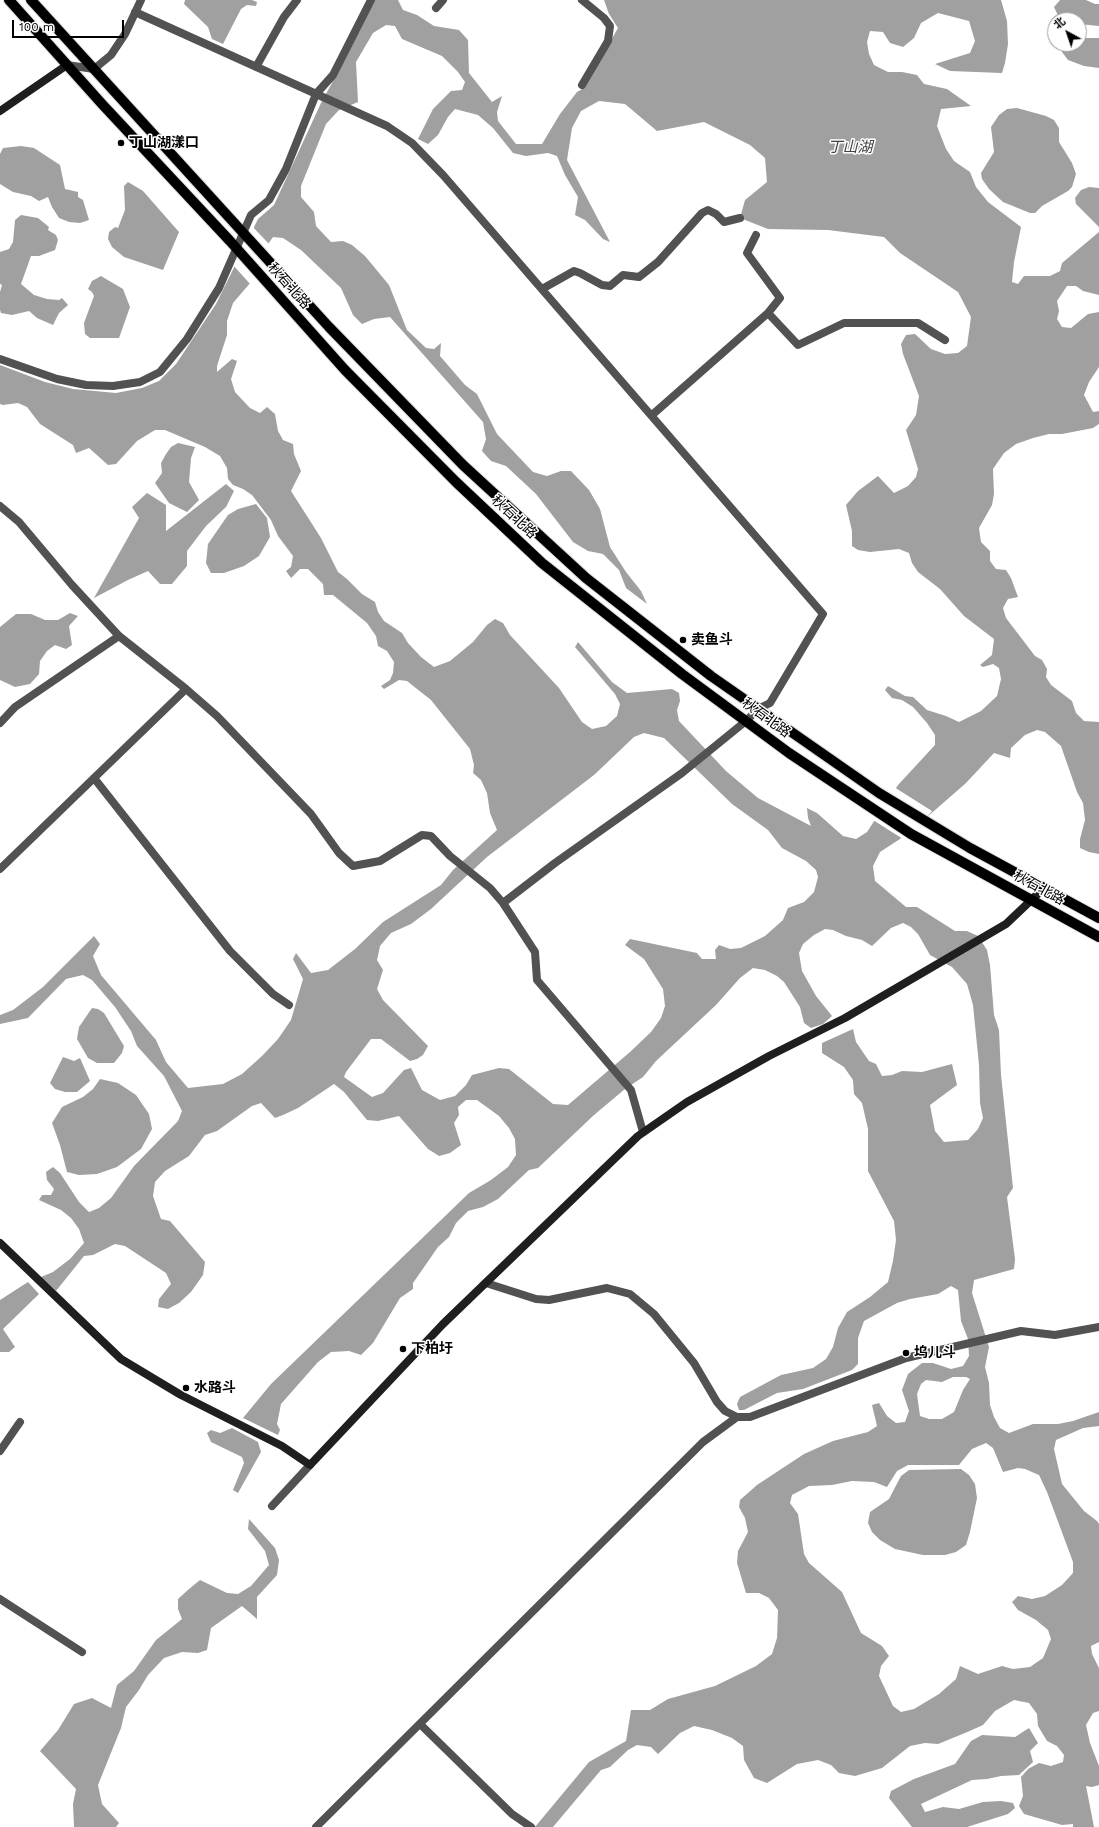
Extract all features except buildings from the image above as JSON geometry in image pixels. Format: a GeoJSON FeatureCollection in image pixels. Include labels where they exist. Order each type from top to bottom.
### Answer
{"type":"FeatureCollection","features":[{"type":"Feature","properties":{"kind":"main road","name":"秋石北路"},"geometry":{"type":"LineString","coordinates":[[9,0],[230,241],[345,370],[456,482],[542,563],[682,674],[789,753],[911,834],[1099,937]]}},
{"type":"Feature","properties":{"kind":"main road","name":"秋石北路"},"geometry":{"type":"LineString","coordinates":[[31,0],[328,327],[463,465],[586,578],[711,676],[879,793],[970,848],[1099,918]]}},
{"type":"Feature","properties":{"kind":"street"},"geometry":{"type":"LineString","coordinates":[[0,112],[67,65],[94,69],[111,55],[125,34],[141,0]]}},
{"type":"Feature","properties":{"kind":"street"},"geometry":{"type":"LineString","coordinates":[[256,67],[284,17],[297,0]]}},
{"type":"Feature","properties":{"kind":"street"},"geometry":{"type":"LineString","coordinates":[[0,359],[57,379],[86,385],[113,386],[140,382],[160,372],[187,339],[219,288],[251,215],[269,200],[286,169],[316,94],[332,74],[371,0]]}},
{"type":"Feature","properties":{"kind":"street"},"geometry":{"type":"LineString","coordinates":[[436,8],[443,0]]}},
{"type":"Feature","properties":{"kind":"street"},"geometry":{"type":"LineString","coordinates":[[582,0],[604,18],[610,26],[608,41],[582,85]]}},
{"type":"Feature","properties":{"kind":"street"},"geometry":{"type":"LineString","coordinates":[[135,12],[387,126],[412,143],[443,175],[823,614],[770,703],[758,709],[746,721],[682,773],[555,863],[503,903]]}},
{"type":"Feature","properties":{"kind":"street"},"geometry":{"type":"LineString","coordinates":[[542,289],[574,271],[602,285],[610,286],[623,275],[639,277],[658,262],[702,213],[708,210],[716,214],[724,222],[740,218]]}},
{"type":"Feature","properties":{"kind":"street"},"geometry":{"type":"LineString","coordinates":[[652,415],[768,313],[780,298],[747,253],[756,235]]}},
{"type":"Feature","properties":{"kind":"street"},"geometry":{"type":"LineString","coordinates":[[768,313],[798,345],[844,323],[918,323],[945,340]]}},
{"type":"Feature","properties":{"kind":"street"},"geometry":{"type":"LineString","coordinates":[[0,506],[19,522],[72,585],[119,636],[186,689],[217,716],[311,814],[339,853],[353,866],[380,861],[422,835],[432,836],[450,856],[490,888],[503,903],[535,952],[537,980],[631,1090],[643,1132]]}},
{"type":"Feature","properties":{"kind":"street"},"geometry":{"type":"LineString","coordinates":[[0,723],[15,707],[119,636]]}},
{"type":"Feature","properties":{"kind":"street"},"geometry":{"type":"LineString","coordinates":[[0,869],[186,689]]}},
{"type":"Feature","properties":{"kind":"street"},"geometry":{"type":"LineString","coordinates":[[94,778],[230,951],[273,994],[289,1005]]}},
{"type":"Feature","properties":{"kind":"street"},"geometry":{"type":"LineString","coordinates":[[272,1506],[443,1324],[643,1132],[687,1102],[769,1056],[845,1018],[1006,924],[1044,888]]}},
{"type":"Feature","properties":{"kind":"street"},"geometry":{"type":"LineString","coordinates":[[0,1243],[121,1359],[182,1395],[282,1446],[310,1465]]}},
{"type":"Feature","properties":{"kind":"street"},"geometry":{"type":"LineString","coordinates":[[486,1283],[536,1299],[549,1300],[607,1288],[630,1294],[654,1314],[694,1363],[717,1402],[725,1412],[737,1416],[750,1417],[906,1358],[1021,1331],[1055,1335],[1099,1327]]}},
{"type":"Feature","properties":{"kind":"street"},"geometry":{"type":"LineString","coordinates":[[316,1827],[703,1442],[737,1416]]}},
{"type":"Feature","properties":{"kind":"street"},"geometry":{"type":"LineString","coordinates":[[0,1451],[20,1422]]}},
{"type":"Feature","properties":{"kind":"street"},"geometry":{"type":"LineString","coordinates":[[0,1599],[82,1652]]}},
{"type":"Feature","properties":{"kind":"street"},"geometry":{"type":"LineString","coordinates":[[420,1724],[512,1814],[531,1827]]}},
{"type":"Feature","properties":{"kind":"water"},"geometry":{"type":"Polygon","coordinates":[[[185,0],[252,0],[257,2],[256,6],[247,5],[241,9],[223,44],[212,39],[208,27],[184,4],[185,0]]]}},
{"type":"Feature","properties":{"kind":"water","name":"丁山湖"},"geometry":{"type":"Polygon","coordinates":[[[373,0],[398,0],[403,10],[417,15],[434,26],[459,30],[468,40],[469,73],[492,102],[502,96],[497,112],[498,121],[516,144],[542,144],[560,114],[577,92],[584,88],[618,28],[609,14],[604,0],[1001,0],[1007,21],[1008,44],[1002,73],[950,71],[935,64],[970,53],[975,41],[969,21],[938,13],[921,23],[914,38],[903,47],[890,43],[883,32],[870,31],[867,42],[869,54],[874,65],[888,72],[902,72],[917,75],[924,84],[947,89],[971,106],[941,109],[937,126],[946,149],[954,161],[970,172],[976,187],[988,202],[1021,227],[1014,262],[1012,282],[1018,284],[1024,276],[1050,276],[1060,271],[1062,263],[1099,232],[1099,295],[1083,291],[1076,286],[1067,286],[1057,301],[1059,311],[1057,319],[1062,327],[1071,328],[1088,314],[1099,312],[1099,367],[1089,382],[1084,395],[1093,412],[1099,411],[1099,424],[1093,428],[1062,434],[1049,434],[1033,438],[1016,444],[1004,453],[993,469],[994,494],[992,505],[979,528],[981,542],[990,551],[990,561],[996,569],[1006,570],[1011,578],[1018,597],[1008,599],[1003,608],[1006,618],[1035,656],[1042,660],[1047,669],[1046,677],[1051,685],[1072,701],[1076,713],[1084,721],[1099,722],[1099,854],[1080,848],[1080,839],[1085,820],[1083,803],[1077,792],[1061,746],[1045,732],[1037,730],[1025,735],[1011,748],[1010,758],[994,753],[966,783],[934,811],[900,839],[880,852],[873,866],[875,881],[906,907],[917,907],[955,931],[967,931],[978,936],[987,950],[990,965],[994,1015],[999,1030],[1001,1075],[1013,1188],[1007,1197],[1015,1259],[1014,1269],[974,1280],[972,1293],[989,1347],[985,1367],[989,1383],[990,1405],[994,1417],[1000,1428],[1009,1433],[1033,1424],[1058,1424],[1073,1421],[1099,1412],[1099,1426],[1083,1428],[1056,1440],[1054,1449],[1062,1484],[1084,1511],[1099,1524],[1099,1642],[1091,1646],[1092,1654],[1099,1668],[1099,1711],[1093,1713],[1086,1725],[1090,1743],[1099,1766],[1099,1785],[1092,1787],[1086,1786],[1094,1827],[1073,1827],[1073,1824],[1062,1825],[1024,1814],[1019,1806],[1023,1796],[1021,1777],[1028,1769],[1039,1763],[1051,1766],[1063,1762],[1064,1755],[1057,1746],[1047,1741],[1038,1726],[1037,1714],[1029,1703],[1014,1700],[995,1711],[983,1725],[938,1744],[925,1743],[910,1746],[882,1768],[855,1776],[839,1773],[831,1765],[818,1760],[797,1764],[767,1783],[754,1778],[744,1760],[743,1746],[732,1738],[712,1730],[694,1726],[680,1733],[658,1754],[651,1747],[637,1745],[628,1750],[610,1767],[601,1770],[553,1827],[535,1827],[589,1762],[626,1741],[631,1710],[650,1710],[668,1699],[715,1686],[756,1666],[772,1654],[777,1638],[778,1610],[769,1598],[759,1593],[746,1593],[737,1563],[738,1551],[748,1532],[745,1518],[739,1507],[740,1500],[757,1485],[804,1454],[833,1441],[868,1432],[877,1426],[872,1405],[879,1403],[887,1416],[896,1423],[905,1422],[909,1411],[902,1390],[908,1374],[922,1363],[933,1363],[951,1369],[963,1366],[969,1356],[968,1339],[961,1321],[958,1290],[951,1286],[938,1294],[897,1303],[864,1321],[858,1338],[858,1364],[852,1370],[803,1389],[777,1393],[744,1410],[739,1410],[737,1404],[740,1397],[781,1375],[813,1368],[826,1359],[833,1347],[838,1328],[847,1312],[870,1297],[888,1282],[893,1261],[896,1240],[894,1221],[868,1171],[868,1129],[862,1103],[854,1094],[853,1080],[844,1067],[822,1053],[822,1043],[853,1029],[856,1042],[869,1061],[876,1064],[882,1076],[892,1075],[902,1071],[922,1072],[952,1064],[957,1085],[930,1105],[935,1131],[944,1142],[968,1140],[978,1129],[983,1118],[980,1103],[979,1065],[973,1005],[967,984],[952,967],[930,955],[918,934],[911,927],[903,923],[891,928],[872,946],[862,940],[846,936],[833,930],[825,929],[814,935],[803,944],[799,953],[802,971],[816,996],[832,1016],[823,1024],[811,1028],[804,1023],[800,1007],[784,982],[777,976],[765,970],[753,968],[740,978],[716,1005],[656,1061],[643,1077],[625,1089],[594,1115],[538,1168],[529,1170],[498,1199],[483,1207],[468,1211],[456,1223],[449,1237],[438,1247],[413,1283],[413,1289],[400,1298],[373,1343],[361,1355],[349,1351],[331,1352],[318,1362],[281,1404],[277,1424],[280,1430],[278,1435],[243,1418],[271,1384],[469,1193],[491,1180],[508,1167],[516,1155],[515,1139],[509,1128],[499,1116],[477,1100],[466,1100],[458,1107],[459,1115],[454,1123],[461,1145],[450,1153],[439,1156],[428,1149],[399,1116],[378,1121],[367,1120],[344,1092],[334,1084],[298,1108],[275,1118],[261,1103],[252,1106],[217,1131],[205,1135],[189,1156],[165,1171],[155,1182],[153,1196],[161,1219],[170,1221],[205,1262],[203,1275],[191,1292],[179,1303],[168,1309],[158,1307],[159,1299],[171,1284],[166,1273],[125,1246],[115,1244],[93,1255],[84,1256],[56,1291],[41,1277],[53,1272],[70,1259],[84,1243],[79,1229],[71,1218],[61,1210],[39,1200],[42,1195],[51,1195],[54,1189],[47,1180],[46,1172],[53,1167],[60,1173],[79,1202],[89,1212],[99,1208],[111,1198],[134,1166],[178,1121],[182,1111],[164,1076],[137,1046],[131,1031],[115,1007],[92,980],[83,975],[66,979],[28,1018],[0,1024],[0,1015],[13,1010],[43,987],[94,936],[100,944],[93,956],[101,975],[156,1040],[166,1062],[188,1088],[223,1084],[242,1074],[262,1056],[278,1039],[291,1020],[303,979],[293,959],[296,953],[311,973],[328,970],[355,949],[383,922],[441,885],[453,870],[497,830],[490,813],[487,793],[481,780],[473,773],[474,765],[470,749],[431,700],[407,681],[399,680],[384,689],[381,686],[390,680],[393,673],[394,662],[387,651],[378,646],[376,636],[367,623],[333,595],[324,595],[323,584],[308,569],[300,569],[291,578],[286,571],[291,567],[293,556],[278,536],[271,520],[252,495],[233,485],[228,479],[227,468],[220,456],[205,447],[165,430],[155,430],[137,441],[116,464],[108,465],[89,448],[76,453],[73,445],[40,424],[27,407],[18,403],[0,404],[0,365],[45,382],[73,389],[116,393],[142,388],[159,381],[176,364],[216,304],[258,219],[274,205],[321,103],[344,61],[373,0]],[[386,25],[373,33],[356,62],[358,102],[339,110],[326,124],[301,186],[301,197],[314,212],[316,226],[331,242],[343,241],[352,245],[365,256],[389,285],[407,330],[426,348],[434,349],[441,343],[440,356],[465,385],[477,394],[497,434],[533,472],[547,476],[561,471],[571,471],[589,490],[600,509],[610,547],[626,572],[641,591],[647,604],[626,588],[619,570],[603,554],[588,551],[573,542],[536,494],[506,466],[491,461],[482,451],[486,439],[483,422],[390,317],[374,319],[362,324],[353,315],[341,288],[301,250],[283,238],[273,237],[257,260],[251,282],[233,303],[227,321],[227,335],[217,366],[217,372],[232,359],[237,361],[231,379],[235,392],[250,408],[260,413],[267,407],[275,414],[278,431],[283,440],[293,444],[294,454],[301,471],[291,491],[321,538],[338,572],[362,594],[375,602],[378,612],[384,621],[402,633],[408,643],[421,657],[434,667],[450,661],[473,642],[487,625],[495,619],[503,623],[510,635],[559,688],[582,722],[592,729],[606,726],[617,716],[620,704],[615,694],[575,647],[578,642],[612,682],[627,693],[672,689],[679,693],[680,701],[677,710],[679,721],[726,771],[758,798],[811,826],[807,808],[817,813],[843,836],[856,839],[867,832],[898,785],[935,745],[935,735],[927,723],[913,707],[902,700],[892,698],[885,690],[888,686],[905,696],[913,697],[927,710],[959,722],[981,711],[997,696],[1001,679],[999,668],[993,664],[983,667],[980,665],[992,655],[994,639],[964,616],[940,589],[918,572],[912,563],[909,553],[899,549],[870,552],[858,550],[852,546],[852,531],[846,505],[858,491],[878,476],[894,493],[908,486],[916,477],[918,469],[906,430],[916,415],[919,396],[903,354],[901,344],[906,335],[915,334],[931,349],[945,354],[958,353],[967,346],[971,317],[958,292],[900,253],[884,237],[828,230],[768,229],[740,218],[745,200],[767,182],[765,158],[750,145],[704,122],[657,131],[625,104],[599,101],[581,111],[572,128],[567,160],[610,242],[603,239],[585,220],[575,215],[578,197],[565,175],[557,156],[548,153],[526,156],[513,153],[493,128],[478,115],[455,109],[448,117],[438,135],[428,144],[418,139],[433,109],[451,91],[462,90],[465,82],[458,72],[442,56],[402,39],[395,26],[386,25]],[[644,733],[634,737],[594,775],[487,857],[431,909],[411,924],[391,933],[380,946],[377,960],[383,970],[377,989],[383,1000],[428,1046],[423,1055],[410,1061],[381,1039],[371,1039],[346,1072],[344,1077],[372,1097],[383,1093],[404,1070],[411,1068],[422,1090],[440,1100],[455,1096],[466,1085],[472,1075],[499,1068],[509,1069],[553,1104],[568,1105],[630,1052],[651,1032],[661,1018],[665,1006],[663,989],[644,959],[625,945],[630,939],[697,953],[702,959],[716,959],[715,950],[719,945],[730,949],[741,948],[765,936],[783,920],[788,908],[804,902],[814,892],[818,877],[816,870],[806,861],[782,848],[768,830],[732,804],[664,738],[644,733]],[[953,1377],[942,1382],[926,1380],[921,1384],[917,1394],[920,1416],[929,1419],[942,1419],[954,1412],[963,1390],[970,1379],[966,1377],[953,1377]],[[986,1443],[972,1449],[959,1465],[908,1465],[897,1471],[887,1487],[874,1482],[852,1481],[832,1485],[809,1486],[792,1495],[790,1503],[798,1514],[804,1554],[809,1563],[842,1592],[861,1633],[882,1646],[889,1656],[881,1666],[879,1676],[893,1706],[901,1712],[914,1709],[939,1694],[956,1679],[960,1666],[978,1674],[1002,1666],[1013,1669],[1030,1667],[1043,1658],[1051,1639],[1048,1630],[1036,1620],[1018,1610],[1012,1602],[1018,1596],[1032,1599],[1045,1596],[1062,1585],[1073,1573],[1073,1562],[1047,1492],[1039,1475],[1025,1469],[1018,1468],[1003,1472],[993,1448],[986,1443]]]}},
{"type":"Feature","properties":{"kind":"water"},"geometry":{"type":"Polygon","coordinates":[[[1060,0],[1086,0],[1099,4],[1099,26],[1087,25],[1087,12],[1056,12],[1054,7],[1060,0]]]}},
{"type":"Feature","properties":{"kind":"water"},"geometry":{"type":"Polygon","coordinates":[[[1087,38],[1099,38],[1099,68],[1084,66],[1068,60],[1062,52],[1087,52],[1087,38]]]}},
{"type":"Feature","properties":{"kind":"water"},"geometry":{"type":"Polygon","coordinates":[[[1017,108],[1046,116],[1054,120],[1059,128],[1059,142],[1072,163],[1076,174],[1072,187],[1068,191],[1042,206],[1035,213],[1030,213],[1003,202],[989,189],[982,179],[981,173],[994,152],[991,127],[999,115],[1007,109],[1017,108]]]}},
{"type":"Feature","properties":{"kind":"water"},"geometry":{"type":"Polygon","coordinates":[[[21,146],[34,148],[60,165],[65,189],[78,192],[78,197],[83,200],[89,220],[80,223],[69,222],[59,218],[48,197],[39,201],[31,196],[13,192],[0,184],[0,154],[3,148],[21,146]]]}},
{"type":"Feature","properties":{"kind":"water"},"geometry":{"type":"Polygon","coordinates":[[[128,182],[143,191],[179,232],[163,270],[124,257],[112,247],[108,239],[109,232],[115,227],[118,228],[125,210],[124,186],[128,182]]]}},
{"type":"Feature","properties":{"kind":"water"},"geometry":{"type":"Polygon","coordinates":[[[1089,187],[1099,188],[1099,227],[1076,204],[1075,198],[1081,190],[1089,187]]]}},
{"type":"Feature","properties":{"kind":"water"},"geometry":{"type":"Polygon","coordinates":[[[21,215],[38,218],[49,227],[48,230],[56,235],[58,240],[55,250],[39,256],[31,256],[21,284],[34,295],[47,299],[59,300],[62,298],[68,305],[59,313],[53,325],[37,318],[29,311],[12,315],[1,313],[0,310],[0,292],[2,285],[0,284],[0,252],[9,249],[13,242],[15,220],[21,215]]]}},
{"type":"Feature","properties":{"kind":"water"},"geometry":{"type":"Polygon","coordinates":[[[101,276],[123,289],[130,307],[119,338],[90,338],[85,334],[84,323],[94,296],[88,289],[92,281],[101,276]]]}},
{"type":"Feature","properties":{"kind":"water"},"geometry":{"type":"Polygon","coordinates":[[[178,443],[195,447],[191,458],[189,482],[199,500],[187,512],[169,503],[155,483],[162,473],[161,463],[166,454],[171,447],[178,443]]]}},
{"type":"Feature","properties":{"kind":"water"},"geometry":{"type":"Polygon","coordinates":[[[226,484],[234,491],[226,507],[206,526],[187,551],[187,566],[172,584],[160,584],[148,571],[94,598],[139,518],[132,507],[147,493],[166,505],[166,531],[226,484]]]}},
{"type":"Feature","properties":{"kind":"water"},"geometry":{"type":"Polygon","coordinates":[[[256,504],[267,518],[270,537],[259,556],[244,566],[224,573],[211,573],[206,563],[208,544],[228,515],[238,509],[256,504]]]}},
{"type":"Feature","properties":{"kind":"water"},"geometry":{"type":"Polygon","coordinates":[[[70,613],[78,616],[69,626],[72,645],[66,649],[55,645],[47,651],[40,661],[39,674],[30,684],[15,687],[0,680],[0,627],[16,614],[31,614],[45,620],[58,620],[70,613]]]}},
{"type":"Feature","properties":{"kind":"water"},"geometry":{"type":"Polygon","coordinates":[[[92,1008],[98,1009],[104,1013],[124,1046],[122,1053],[114,1063],[97,1063],[88,1058],[77,1039],[79,1027],[92,1008]]]}},
{"type":"Feature","properties":{"kind":"water"},"geometry":{"type":"Polygon","coordinates":[[[63,1057],[74,1061],[80,1058],[90,1081],[77,1092],[65,1092],[55,1089],[50,1083],[63,1057]]]}},
{"type":"Feature","properties":{"kind":"water"},"geometry":{"type":"Polygon","coordinates":[[[100,1079],[118,1083],[136,1095],[149,1114],[152,1129],[141,1149],[117,1167],[97,1174],[79,1175],[67,1172],[60,1145],[52,1123],[62,1107],[83,1097],[93,1089],[100,1079]]]}},
{"type":"Feature","properties":{"kind":"water"},"geometry":{"type":"Polygon","coordinates":[[[28,1282],[39,1294],[3,1329],[15,1347],[9,1352],[0,1352],[0,1300],[28,1282]]]}},
{"type":"Feature","properties":{"kind":"water"},"geometry":{"type":"Polygon","coordinates":[[[232,1428],[258,1442],[261,1452],[238,1493],[233,1490],[244,1463],[242,1457],[211,1442],[207,1433],[211,1430],[220,1433],[232,1428]]]}},
{"type":"Feature","properties":{"kind":"water"},"geometry":{"type":"Polygon","coordinates":[[[961,1469],[969,1475],[975,1484],[977,1498],[966,1545],[956,1552],[945,1555],[923,1555],[895,1549],[880,1540],[872,1532],[868,1523],[870,1512],[889,1499],[901,1476],[909,1470],[961,1469]]]}},
{"type":"Feature","properties":{"kind":"water"},"geometry":{"type":"Polygon","coordinates":[[[249,1519],[275,1548],[279,1560],[277,1575],[257,1597],[257,1619],[242,1606],[211,1628],[207,1650],[198,1653],[182,1652],[164,1658],[148,1675],[126,1707],[121,1728],[98,1785],[102,1804],[119,1823],[116,1827],[74,1827],[73,1804],[76,1789],[40,1751],[58,1730],[74,1704],[92,1698],[111,1708],[117,1685],[134,1671],[156,1640],[182,1619],[178,1609],[178,1599],[200,1580],[227,1593],[238,1594],[251,1586],[269,1565],[265,1551],[248,1529],[249,1519]]]}},
{"type":"Feature","properties":{"kind":"water"},"geometry":{"type":"Polygon","coordinates":[[[1029,1728],[1038,1743],[1030,1751],[1033,1762],[1019,1775],[972,1780],[921,1804],[925,1812],[943,1807],[959,1809],[983,1802],[1001,1801],[1013,1803],[1015,1808],[1008,1814],[967,1827],[912,1827],[889,1798],[891,1791],[914,1779],[955,1764],[971,1741],[982,1735],[1015,1737],[1029,1728]]]}},
{"type":"Feature","properties":{"kind":"pier"},"geometry":{"type":"Polygon","coordinates":[[[252,226],[270,245],[258,261],[251,285],[233,265],[252,226]]]}},
{"type":"Feature","properties":{"kind":"pier"},"geometry":{"type":"Polygon","coordinates":[[[894,787],[932,811],[919,826],[903,839],[873,820],[894,787]]]}},
{"type":"Feature","properties":{"kind":"place","name":"丁山湖漾口"},"geometry":{"type":"Point","coordinates":[121,143]}},
{"type":"Feature","properties":{"kind":"place","name":"卖鱼斗"},"geometry":{"type":"Point","coordinates":[683,640]}},
{"type":"Feature","properties":{"kind":"place","name":"下柏圩"},"geometry":{"type":"Point","coordinates":[403,1349]}},
{"type":"Feature","properties":{"kind":"place","name":"坞儿斗"},"geometry":{"type":"Point","coordinates":[906,1353]}},
{"type":"Feature","properties":{"kind":"place","name":"水路斗"},"geometry":{"type":"Point","coordinates":[186,1388]}}]}
